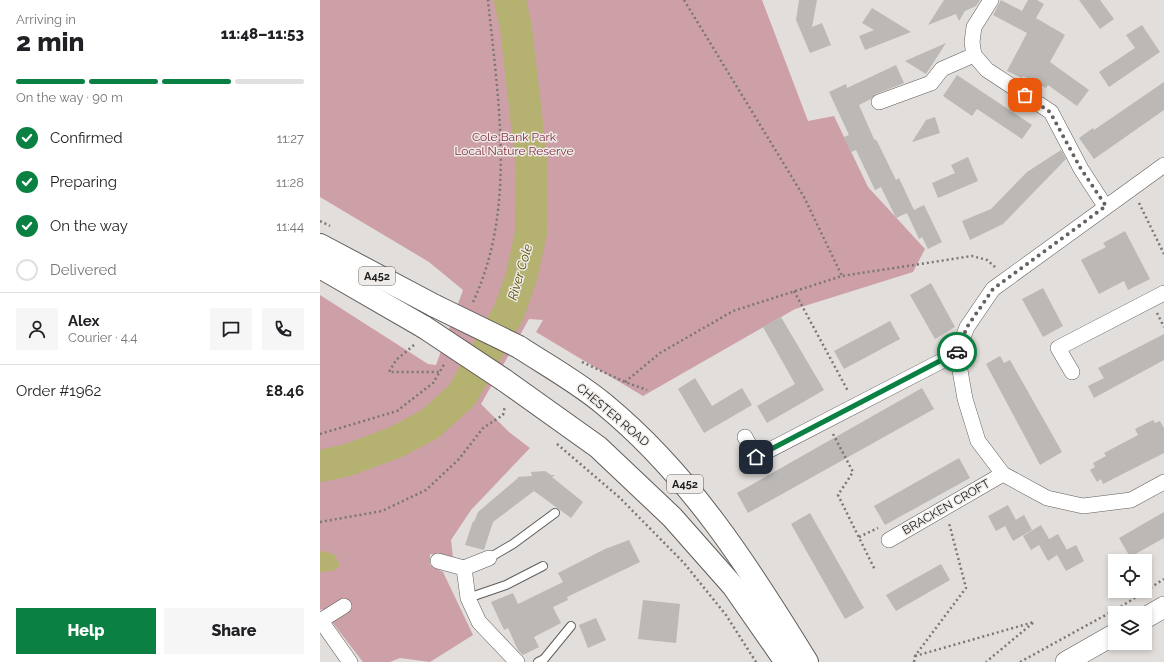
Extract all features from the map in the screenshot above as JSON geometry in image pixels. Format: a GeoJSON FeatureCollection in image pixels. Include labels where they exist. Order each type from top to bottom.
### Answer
{"type":"FeatureCollection","features":[{"type":"Feature","properties":{"kind":"highway","name":"CHESTER ROAD"},"geometry":{"type":"LineString","coordinates":[[320,245],[435,306],[519,347],[581,386],[605,405],[670,465],[724,535],[774,608],[807,662]]}},
{"type":"Feature","properties":{"kind":"highway","name":"A452"},"geometry":{"type":"LineString","coordinates":[[320,267],[419,336],[504,380],[598,447],[672,517],[733,586],[786,662]]}},
{"type":"Feature","properties":{"kind":"street"},"geometry":{"type":"LineString","coordinates":[[991,0],[974,27],[972,42],[974,55],[987,70],[1050,112],[1081,169],[1106,206]]}},
{"type":"Feature","properties":{"kind":"street"},"geometry":{"type":"LineString","coordinates":[[879,102],[931,83],[942,69],[974,55]]}},
{"type":"Feature","properties":{"kind":"street"},"geometry":{"type":"LineString","coordinates":[[1164,165],[993,289],[967,327],[957,353],[965,399],[978,441],[1003,474],[1047,498],[1083,506],[1131,500],[1164,482]]}},
{"type":"Feature","properties":{"kind":"street"},"geometry":{"type":"LineString","coordinates":[[1072,372],[1058,348],[1164,293]]}},
{"type":"Feature","properties":{"kind":"street"},"geometry":{"type":"LineString","coordinates":[[745,437],[756,457],[826,419],[957,353]]}},
{"type":"Feature","properties":{"kind":"street","name":"BRACKEN CROFT"},"geometry":{"type":"LineString","coordinates":[[889,540],[1003,474]]}},
{"type":"Feature","properties":{"kind":"street"},"geometry":{"type":"LineString","coordinates":[[438,561],[464,568],[489,558]]}},
{"type":"Feature","properties":{"kind":"street"},"geometry":{"type":"LineString","coordinates":[[464,568],[468,598],[479,622],[517,662]]}},
{"type":"Feature","properties":{"kind":"street"},"geometry":{"type":"LineString","coordinates":[[344,606],[321,621],[350,662]]}},
{"type":"Feature","properties":{"kind":"street"},"geometry":{"type":"LineString","coordinates":[[1152,614],[1164,607]]}},
{"type":"Feature","properties":{"kind":"street"},"geometry":{"type":"LineString","coordinates":[[1073,660],[1108,638]]}},
{"type":"Feature","properties":{"kind":"lane"},"geometry":{"type":"LineString","coordinates":[[489,558],[513,544],[555,513]]}},
{"type":"Feature","properties":{"kind":"lane"},"geometry":{"type":"LineString","coordinates":[[468,598],[506,586],[543,566]]}},
{"type":"Feature","properties":{"kind":"lane"},"geometry":{"type":"LineString","coordinates":[[538,662],[544,659],[572,626]]}},
{"type":"Feature","properties":{"kind":"path"},"geometry":{"type":"LineString","coordinates":[[472,304],[482,283],[492,245],[498,214],[502,172],[488,0]]}},
{"type":"Feature","properties":{"kind":"path"},"geometry":{"type":"LineString","coordinates":[[684,0],[804,197],[842,276]]}},
{"type":"Feature","properties":{"kind":"path"},"geometry":{"type":"LineString","coordinates":[[1132,188],[1164,254]]}},
{"type":"Feature","properties":{"kind":"path"},"geometry":{"type":"LineString","coordinates":[[625,382],[660,353],[733,310],[842,276],[972,256],[987,260],[1006,279]]}},
{"type":"Feature","properties":{"kind":"path"},"geometry":{"type":"LineString","coordinates":[[794,291],[855,405]]}},
{"type":"Feature","properties":{"kind":"path"},"geometry":{"type":"LineString","coordinates":[[419,336],[396,360],[389,372],[441,372]]}},
{"type":"Feature","properties":{"kind":"path"},"geometry":{"type":"LineString","coordinates":[[320,434],[397,411],[433,383],[441,372],[447,358]]}},
{"type":"Feature","properties":{"kind":"path"},"geometry":{"type":"LineString","coordinates":[[575,359],[625,382],[647,390]]}},
{"type":"Feature","properties":{"kind":"path"},"geometry":{"type":"LineString","coordinates":[[501,402],[511,410]]}},
{"type":"Feature","properties":{"kind":"path"},"geometry":{"type":"LineString","coordinates":[[320,522],[382,511],[426,490],[459,458],[483,428],[503,414],[505,406]]}},
{"type":"Feature","properties":{"kind":"path"},"geometry":{"type":"LineString","coordinates":[[826,419],[853,472],[838,495],[875,570]]}},
{"type":"Feature","properties":{"kind":"path"},"geometry":{"type":"LineString","coordinates":[[552,440],[619,497],[684,563],[726,615],[756,662]]}},
{"type":"Feature","properties":{"kind":"path"},"geometry":{"type":"LineString","coordinates":[[914,662],[915,656],[966,588],[945,507]]}},
{"type":"Feature","properties":{"kind":"path"},"geometry":{"type":"LineString","coordinates":[[1020,662],[1122,606],[1164,579]]}},
{"type":"Feature","properties":{"kind":"path"},"geometry":{"type":"LineString","coordinates":[[915,656],[1034,622],[986,662]]}},
{"type":"Feature","properties":{"kind":"green space","name":"Cole Bank Park Local Nature Reserve"},"geometry":{"type":"Polygon","coordinates":[[[320,0],[762,0],[808,121],[834,116],[868,187],[925,249],[913,272],[795,309],[643,396],[536,332],[543,320],[529,319],[481,404],[509,432],[530,448],[471,510],[451,540],[453,557],[430,554],[430,565],[443,572],[473,635],[430,662],[400,658],[390,662],[363,662],[322,609],[320,610],[320,295],[428,364],[436,365],[463,290],[429,262],[320,197],[320,0]]]}},
{"type":"Feature","properties":{"kind":"shaded area"},"geometry":{"type":"Polygon","coordinates":[[[320,551],[334,554],[340,566],[333,571],[320,572],[320,551]]]}},
{"type":"Feature","properties":{"kind":"building"},"geometry":{"type":"Polygon","coordinates":[[[799,0],[817,0],[812,27],[822,23],[831,45],[810,53],[796,20],[799,0]]]}},
{"type":"Feature","properties":{"kind":"building"},"geometry":{"type":"Polygon","coordinates":[[[944,0],[980,0],[976,6],[965,11],[959,21],[956,14],[928,25],[944,0]]]}},
{"type":"Feature","properties":{"kind":"building"},"geometry":{"type":"Polygon","coordinates":[[[1001,0],[1022,11],[1028,0],[1037,0],[1044,4],[1036,18],[1065,35],[1050,62],[1089,90],[1077,106],[1048,85],[1046,88],[1023,76],[1022,78],[1007,71],[1027,33],[993,15],[1001,0]]]}},
{"type":"Feature","properties":{"kind":"building"},"geometry":{"type":"Polygon","coordinates":[[[1079,0],[1100,0],[1114,19],[1100,29],[1079,0]]]}},
{"type":"Feature","properties":{"kind":"building"},"geometry":{"type":"Polygon","coordinates":[[[872,8],[911,32],[865,50],[859,36],[874,30],[862,23],[872,8]]]}},
{"type":"Feature","properties":{"kind":"building"},"geometry":{"type":"Polygon","coordinates":[[[1142,25],[1160,52],[1109,87],[1099,72],[1135,48],[1126,35],[1142,25]]]}},
{"type":"Feature","properties":{"kind":"building"},"geometry":{"type":"Polygon","coordinates":[[[946,43],[926,74],[905,61],[946,43]]]}},
{"type":"Feature","properties":{"kind":"building"},"geometry":{"type":"Polygon","coordinates":[[[896,65],[904,83],[876,94],[871,99],[859,105],[874,139],[877,141],[896,180],[899,178],[914,210],[924,205],[942,242],[928,249],[922,237],[919,239],[907,213],[896,218],[881,187],[875,190],[856,150],[851,152],[844,137],[849,135],[829,92],[846,84],[847,88],[896,65]]]}},
{"type":"Feature","properties":{"kind":"building"},"geometry":{"type":"Polygon","coordinates":[[[957,75],[1032,125],[1022,139],[977,109],[972,116],[943,96],[957,75]]]}},
{"type":"Feature","properties":{"kind":"building"},"geometry":{"type":"Polygon","coordinates":[[[1164,82],[1164,110],[1094,159],[1079,138],[1093,128],[1094,130],[1164,82]]]}},
{"type":"Feature","properties":{"kind":"building"},"geometry":{"type":"Polygon","coordinates":[[[935,117],[940,133],[912,142],[926,120],[935,117]]]}},
{"type":"Feature","properties":{"kind":"building"},"geometry":{"type":"Polygon","coordinates":[[[1061,150],[1066,159],[1003,224],[970,240],[962,221],[991,209],[1027,172],[1061,150]]]}},
{"type":"Feature","properties":{"kind":"building"},"geometry":{"type":"Polygon","coordinates":[[[968,157],[978,181],[938,198],[932,183],[955,173],[951,165],[968,157]]]}},
{"type":"Feature","properties":{"kind":"building"},"geometry":{"type":"Polygon","coordinates":[[[1125,231],[1150,279],[1128,290],[1124,281],[1099,294],[1081,260],[1106,247],[1103,243],[1125,231]]]}},
{"type":"Feature","properties":{"kind":"building"},"geometry":{"type":"Polygon","coordinates":[[[931,283],[955,327],[935,339],[910,295],[931,283]]]}},
{"type":"Feature","properties":{"kind":"building"},"geometry":{"type":"Polygon","coordinates":[[[1043,288],[1063,326],[1043,337],[1022,299],[1043,288]]]}},
{"type":"Feature","properties":{"kind":"building"},"geometry":{"type":"Polygon","coordinates":[[[781,317],[824,390],[767,423],[757,406],[795,384],[763,327],[781,317]]]}},
{"type":"Feature","properties":{"kind":"building"},"geometry":{"type":"Polygon","coordinates":[[[890,321],[900,339],[844,369],[834,351],[890,321]]]}},
{"type":"Feature","properties":{"kind":"building"},"geometry":{"type":"Polygon","coordinates":[[[1164,334],[1164,360],[1094,398],[1088,386],[1104,378],[1098,368],[1164,334]]]}},
{"type":"Feature","properties":{"kind":"building"},"geometry":{"type":"Polygon","coordinates":[[[1000,356],[1004,363],[1010,360],[1062,452],[1040,465],[986,364],[1000,356]]]}},
{"type":"Feature","properties":{"kind":"building"},"geometry":{"type":"Polygon","coordinates":[[[695,378],[712,406],[742,388],[752,405],[704,433],[678,389],[695,378]]]}},
{"type":"Feature","properties":{"kind":"building"},"geometry":{"type":"Polygon","coordinates":[[[922,388],[934,409],[748,513],[737,493],[922,388]]]}},
{"type":"Feature","properties":{"kind":"building"},"geometry":{"type":"Polygon","coordinates":[[[1153,420],[1155,423],[1160,421],[1164,428],[1164,453],[1103,484],[1101,479],[1097,482],[1090,470],[1095,467],[1093,463],[1106,456],[1104,453],[1138,435],[1135,429],[1153,420]]]}},
{"type":"Feature","properties":{"kind":"building"},"geometry":{"type":"Polygon","coordinates":[[[959,458],[970,478],[885,525],[874,506],[959,458]]]}},
{"type":"Feature","properties":{"kind":"building"},"geometry":{"type":"Polygon","coordinates":[[[545,471],[551,475],[555,475],[552,477],[583,502],[571,518],[534,491],[493,522],[484,550],[465,545],[473,521],[474,522],[478,512],[518,478],[517,477],[532,476],[531,472],[545,471]]]}},
{"type":"Feature","properties":{"kind":"building"},"geometry":{"type":"Polygon","coordinates":[[[1008,505],[1016,520],[996,531],[988,516],[1008,505]]]}},
{"type":"Feature","properties":{"kind":"building"},"geometry":{"type":"Polygon","coordinates":[[[1164,512],[1164,538],[1135,554],[1128,554],[1119,538],[1164,512]]]}},
{"type":"Feature","properties":{"kind":"building"},"geometry":{"type":"Polygon","coordinates":[[[810,513],[864,608],[845,619],[791,524],[810,513]]]}},
{"type":"Feature","properties":{"kind":"building"},"geometry":{"type":"Polygon","coordinates":[[[1024,515],[1032,530],[1013,541],[1005,526],[1024,515]]]}},
{"type":"Feature","properties":{"kind":"building"},"geometry":{"type":"Polygon","coordinates":[[[1041,525],[1049,539],[1058,534],[1067,550],[1076,545],[1084,561],[1066,571],[1057,555],[1048,561],[1039,545],[1031,550],[1023,536],[1041,525]]]}},
{"type":"Feature","properties":{"kind":"building"},"geometry":{"type":"Polygon","coordinates":[[[629,540],[640,562],[567,597],[568,600],[553,607],[561,623],[534,637],[539,647],[523,655],[518,650],[508,628],[504,630],[491,602],[513,593],[518,604],[563,582],[558,573],[605,549],[629,540]]]}},
{"type":"Feature","properties":{"kind":"building"},"geometry":{"type":"Polygon","coordinates":[[[941,564],[950,580],[896,611],[886,595],[941,564]]]}},
{"type":"Feature","properties":{"kind":"building"},"geometry":{"type":"Polygon","coordinates":[[[643,600],[680,604],[676,643],[638,639],[643,600]]]}},
{"type":"Feature","properties":{"kind":"building"},"geometry":{"type":"Polygon","coordinates":[[[596,618],[606,640],[588,648],[579,625],[596,618]]]}},
{"type":"Feature","properties":{"kind":"waterway","name":"River Cole"},"geometry":{"type":"LineString","coordinates":[[320,466],[348,460],[396,442],[430,424],[462,395],[509,312],[521,278],[531,233],[532,168],[516,28],[510,0]]}},
{"type":"Feature","properties":{"kind":"way so far"},"geometry":{"type":"LineString","coordinates":[[957,352],[967,327],[993,289],[1106,206],[1081,169],[1050,112],[1025,95]]}},
{"type":"Feature","properties":{"kind":"route"},"geometry":{"type":"LineString","coordinates":[[756,457],[826,419],[957,352]]}}]}
